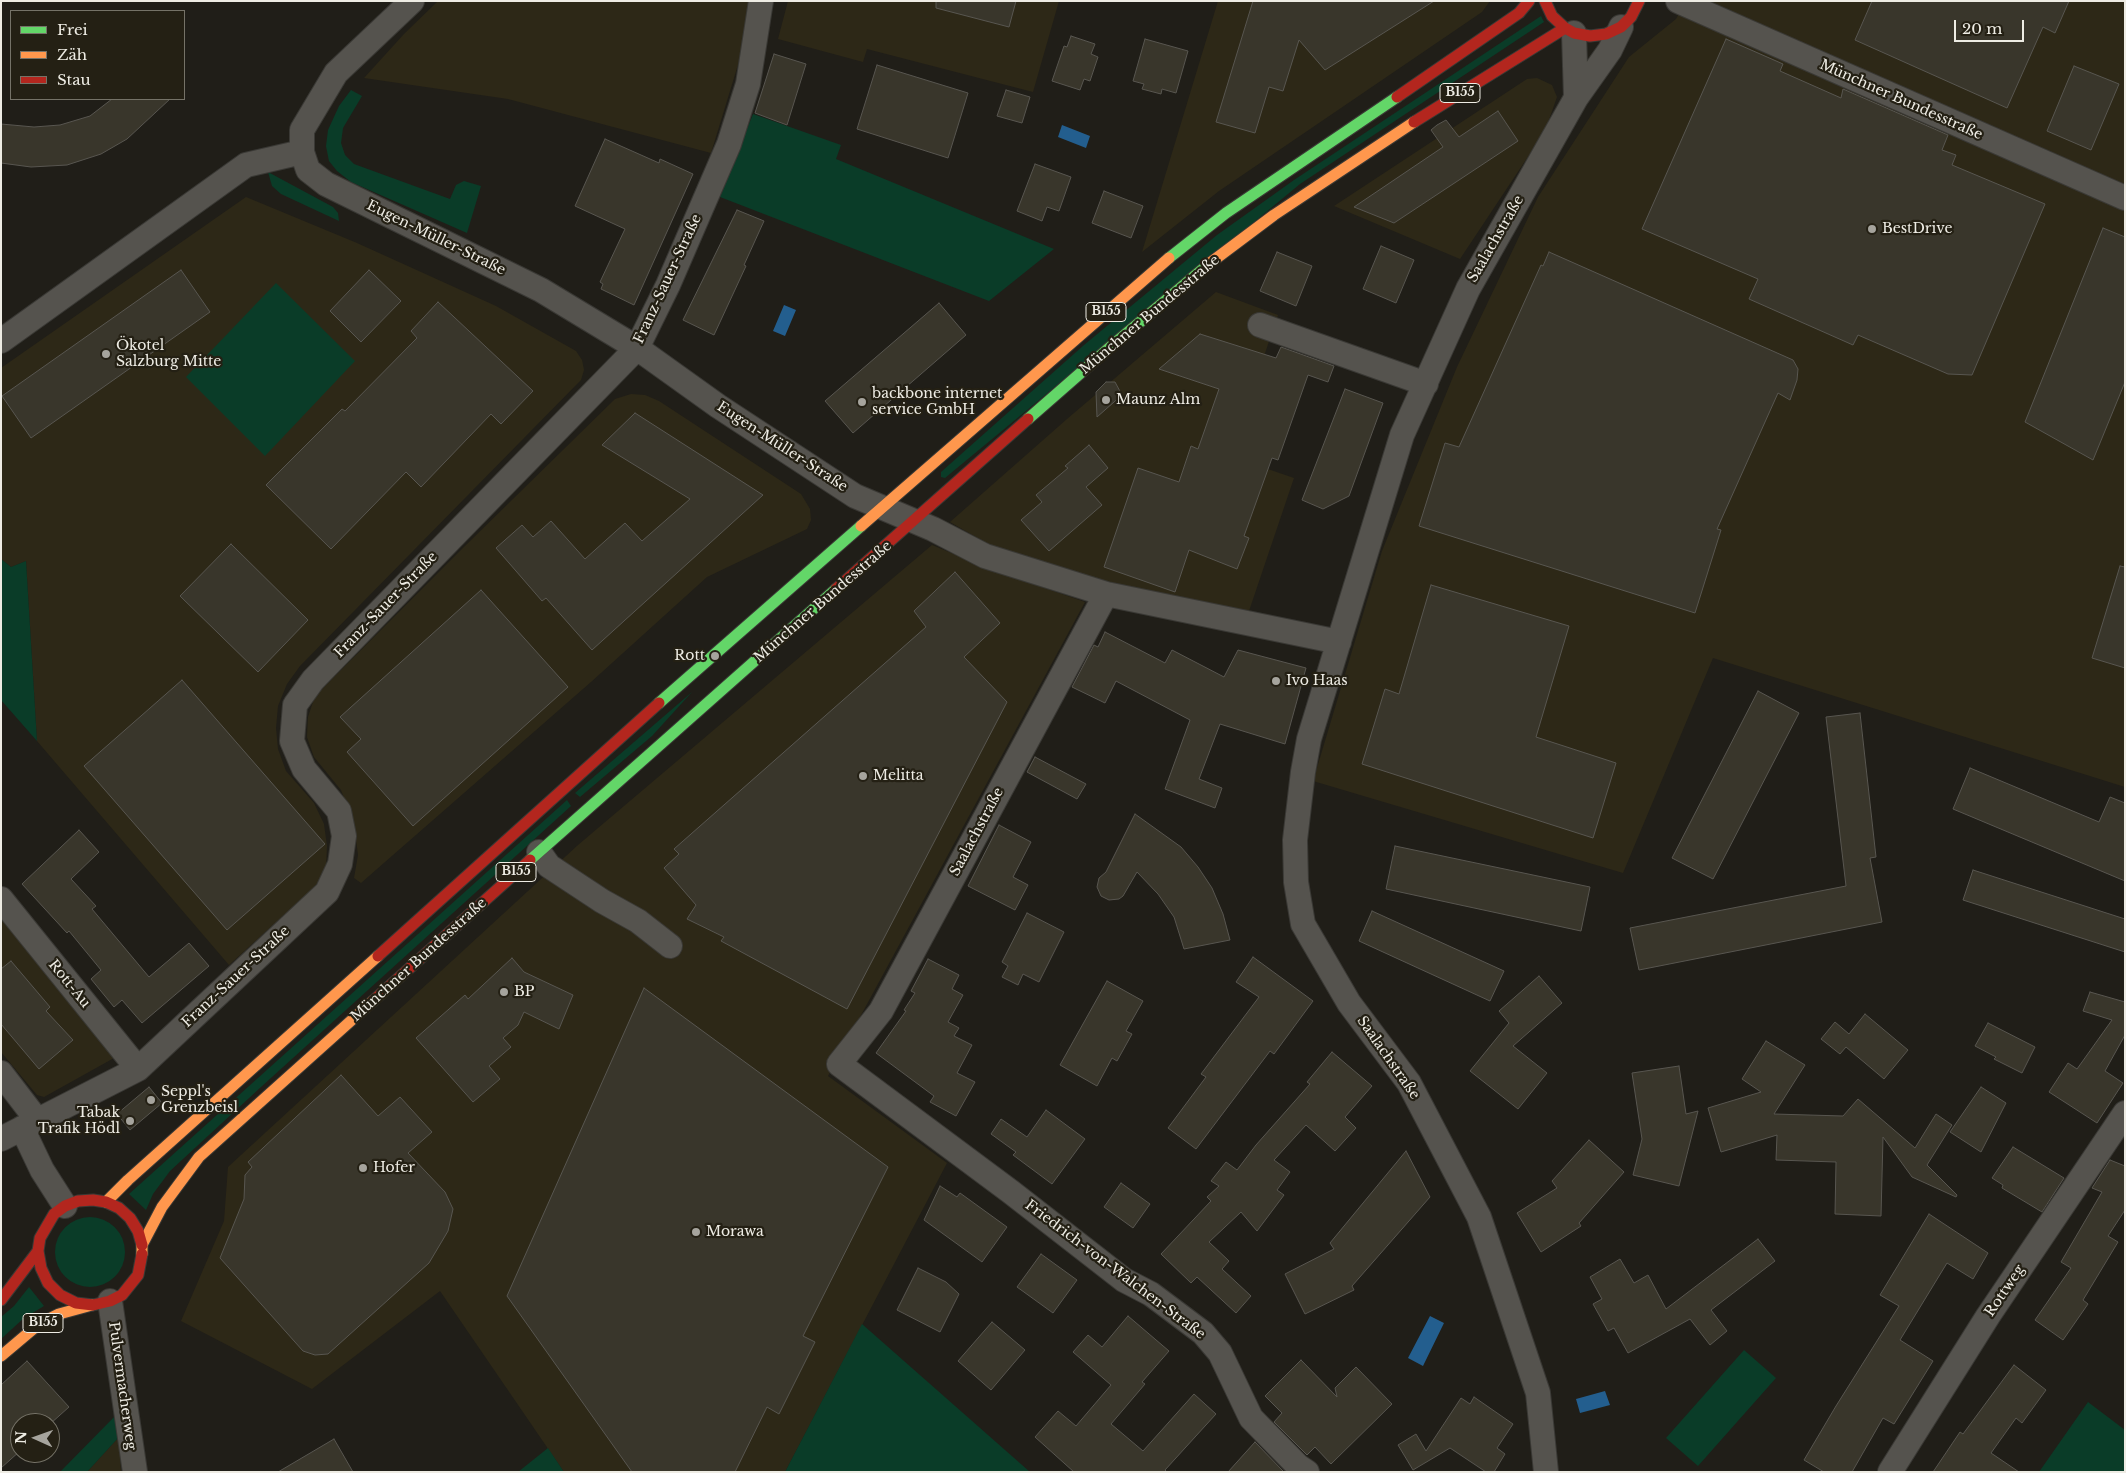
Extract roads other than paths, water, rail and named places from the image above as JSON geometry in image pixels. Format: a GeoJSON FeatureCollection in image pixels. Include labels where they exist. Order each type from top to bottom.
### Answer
{"type":"FeatureCollection","features":[{"type":"Feature","properties":{"kind":"main road","name":"Münchner Bundesstraße"},"geometry":{"type":"LineString","coordinates":[[106,1202],[128,1180],[677,687],[1141,280],[1226,213],[1511,19],[1529,1]]}},
{"type":"Feature","properties":{"kind":"main road"},"geometry":{"type":"LineString","coordinates":[[1545,1],[1552,16],[1569,30],[1590,36],[1606,34],[1621,27],[1631,17],[1639,1]]}},
{"type":"Feature","properties":{"kind":"main road","name":"Münchner Bundesstraße"},"geometry":{"type":"LineString","coordinates":[[142,1245],[162,1207],[199,1157],[539,852],[1194,276],[1274,215],[1421,117],[1569,30]]}},
{"type":"Feature","properties":{"kind":"main road"},"geometry":{"type":"LineString","coordinates":[[78,1201],[106,1202],[120,1208],[130,1218],[138,1231],[142,1245],[142,1260],[138,1275],[122,1295],[101,1303],[76,1303],[60,1295],[48,1283],[41,1268],[38,1251],[40,1238],[54,1214],[65,1206],[78,1201]]}},
{"type":"Feature","properties":{"kind":"main road"},"geometry":{"type":"LineString","coordinates":[[1,1300],[38,1251]]}},
{"type":"Feature","properties":{"kind":"main road","name":"B155"},"geometry":{"type":"LineString","coordinates":[[1,1356],[39,1324],[59,1314],[101,1303]]}},
{"type":"Feature","properties":{"kind":"street"},"geometry":{"type":"LineString","coordinates":[[1,341],[246,165],[302,152],[302,130],[336,73],[412,1]]}},
{"type":"Feature","properties":{"kind":"street","name":"Franz-Sauer-Straße"},"geometry":{"type":"LineString","coordinates":[[1,1139],[138,1069],[326,892],[340,864],[344,836],[339,811],[304,769],[292,741],[295,705],[313,680],[637,348],[668,285],[729,144],[748,84],[760,1]]}},
{"type":"Feature","properties":{"kind":"street","name":"Münchner Bundesstraße"},"geometry":{"type":"LineString","coordinates":[[1678,1],[2125,198]]}},
{"type":"Feature","properties":{"kind":"street","name":"Saalachstraße"},"geometry":{"type":"LineString","coordinates":[[1546,1472],[1538,1393],[1479,1217],[1409,1083],[1349,1003],[1303,924],[1296,882],[1295,840],[1303,772],[1309,740],[1402,435],[1468,288],[1576,98],[1610,50],[1621,27]]}},
{"type":"Feature","properties":{"kind":"street"},"geometry":{"type":"LineString","coordinates":[[1569,30],[1576,98]]}},
{"type":"Feature","properties":{"kind":"street","name":"Eugen-Müller-Straße"},"geometry":{"type":"LineString","coordinates":[[302,152],[308,170],[326,184],[541,290],[637,348],[718,406],[855,496],[882,507]]}},
{"type":"Feature","properties":{"kind":"street"},"geometry":{"type":"LineString","coordinates":[[1260,325],[1426,384]]}},
{"type":"Feature","properties":{"kind":"street"},"geometry":{"type":"LineString","coordinates":[[882,507],[985,556],[1106,594],[1338,642]]}},
{"type":"Feature","properties":{"kind":"street","name":"Saalachstraße"},"geometry":{"type":"LineString","coordinates":[[840,1064],[881,1010],[1106,594]]}},
{"type":"Feature","properties":{"kind":"street"},"geometry":{"type":"LineString","coordinates":[[539,852],[549,866],[602,901],[638,921],[670,946]]}},
{"type":"Feature","properties":{"kind":"street","name":"Rott-Au"},"geometry":{"type":"LineString","coordinates":[[1,899],[138,1069]]}},
{"type":"Feature","properties":{"kind":"street","name":"Friedrich-von-Walchen-Straße"},"geometry":{"type":"LineString","coordinates":[[840,1064],[1012,1192],[1124,1280],[1151,1294],[1203,1333],[1220,1353],[1251,1418],[1298,1466],[1307,1472]]}},
{"type":"Feature","properties":{"kind":"street"},"geometry":{"type":"LineString","coordinates":[[1,1073],[29,1124],[42,1170],[65,1206]]}},
{"type":"Feature","properties":{"kind":"street","name":"Rottweg"},"geometry":{"type":"LineString","coordinates":[[1890,1472],[1988,1316],[2125,1113]]}},
{"type":"Feature","properties":{"kind":"street","name":"Pulvermacherweg"},"geometry":{"type":"LineString","coordinates":[[101,1303],[135,1472]]}},
{"type":"Feature","properties":{"kind":"water"},"geometry":{"type":"Polygon","coordinates":[[[1062,125],[1090,136],[1086,148],[1058,137],[1062,125]]]}},
{"type":"Feature","properties":{"kind":"water"},"geometry":{"type":"Polygon","coordinates":[[[784,305],[796,310],[785,336],[773,331],[784,305]]]}},
{"type":"Feature","properties":{"kind":"water"},"geometry":{"type":"Polygon","coordinates":[[[1430,1316],[1444,1323],[1423,1366],[1408,1358],[1430,1316]]]}},
{"type":"Feature","properties":{"kind":"water"},"geometry":{"type":"Polygon","coordinates":[[[1605,1391],[1610,1405],[1580,1413],[1576,1399],[1605,1391]]]}},
{"type":"Feature","properties":{"kind":"place","name":"BestDrive"},"geometry":{"type":"Point","coordinates":[1872,229]}},
{"type":"Feature","properties":{"kind":"place","name":"Ökotel Salzburg Mitte"},"geometry":{"type":"Point","coordinates":[106,354]}},
{"type":"Feature","properties":{"kind":"place","name":"Maunz Alm"},"geometry":{"type":"Point","coordinates":[1106,400]}},
{"type":"Feature","properties":{"kind":"place","name":"backbone internet service GmbH"},"geometry":{"type":"Point","coordinates":[862,402]}},
{"type":"Feature","properties":{"kind":"place","name":"Rott"},"geometry":{"type":"Point","coordinates":[715,656]}},
{"type":"Feature","properties":{"kind":"place","name":"Ivo Haas"},"geometry":{"type":"Point","coordinates":[1276,681]}},
{"type":"Feature","properties":{"kind":"place","name":"Melitta"},"geometry":{"type":"Point","coordinates":[863,776]}},
{"type":"Feature","properties":{"kind":"place","name":"BP"},"geometry":{"type":"Point","coordinates":[504,992]}},
{"type":"Feature","properties":{"kind":"place","name":"Seppl's Grenzbeisl"},"geometry":{"type":"Point","coordinates":[151,1100]}},
{"type":"Feature","properties":{"kind":"place","name":"Tabak Trafik Hödl"},"geometry":{"type":"Point","coordinates":[130,1121]}},
{"type":"Feature","properties":{"kind":"place","name":"Hofer"},"geometry":{"type":"Point","coordinates":[363,1168]}},
{"type":"Feature","properties":{"kind":"place","name":"Morawa"},"geometry":{"type":"Point","coordinates":[696,1232]}}]}
